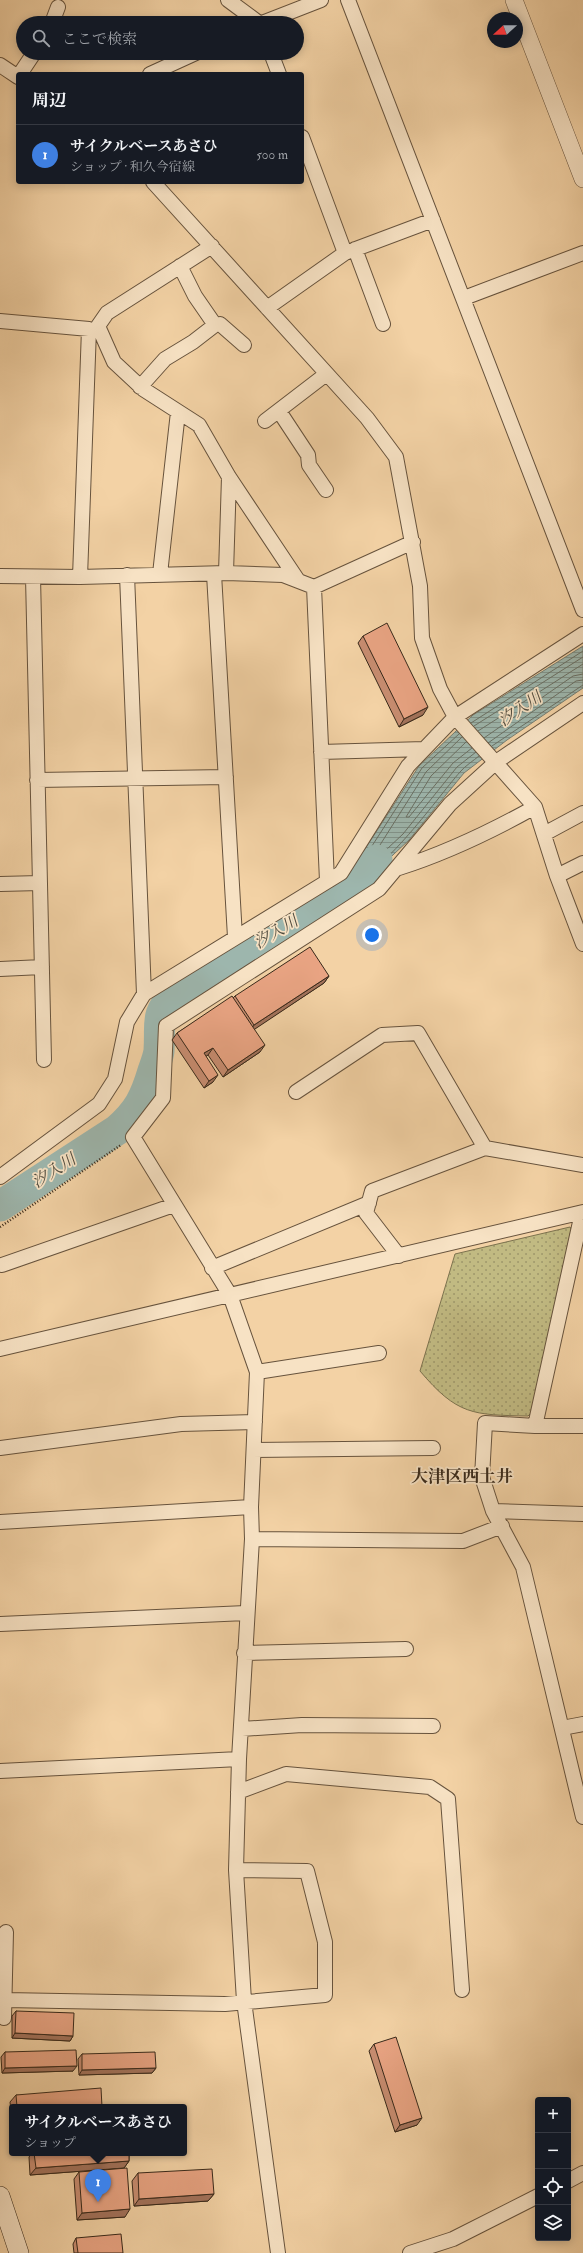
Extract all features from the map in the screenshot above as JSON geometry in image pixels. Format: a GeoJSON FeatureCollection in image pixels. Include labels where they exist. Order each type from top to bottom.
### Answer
{"type":"FeatureCollection","features":[{"type":"Feature","properties":{"kind":"main road"},"geometry":{"type":"LineString","coordinates":[[0,2196],[19,2253]]}},
{"type":"Feature","properties":{"kind":"street"},"geometry":{"type":"LineString","coordinates":[[228,0],[250,16]]}},
{"type":"Feature","properties":{"kind":"street"},"geometry":{"type":"LineString","coordinates":[[279,16],[321,0]]}},
{"type":"Feature","properties":{"kind":"street"},"geometry":{"type":"LineString","coordinates":[[348,0],[583,610]]}},
{"type":"Feature","properties":{"kind":"street"},"geometry":{"type":"LineString","coordinates":[[514,0],[583,179]]}},
{"type":"Feature","properties":{"kind":"street"},"geometry":{"type":"LineString","coordinates":[[55,16],[58,7]]}},
{"type":"Feature","properties":{"kind":"street"},"geometry":{"type":"LineString","coordinates":[[21,72],[29,60]]}},
{"type":"Feature","properties":{"kind":"street"},"geometry":{"type":"LineString","coordinates":[[154,72],[181,60]]}},
{"type":"Feature","properties":{"kind":"street"},"geometry":{"type":"LineString","coordinates":[[274,60],[278,72]]}},
{"type":"Feature","properties":{"kind":"street"},"geometry":{"type":"LineString","coordinates":[[0,66],[16,76]]}},
{"type":"Feature","properties":{"kind":"street"},"geometry":{"type":"LineString","coordinates":[[304,141],[350,251],[383,324]]}},
{"type":"Feature","properties":{"kind":"street"},"geometry":{"type":"LineString","coordinates":[[155,184],[268,308],[325,374],[367,418],[396,457],[420,586],[422,638],[440,689],[455,717],[535,807],[556,876],[583,944]]}},
{"type":"Feature","properties":{"kind":"street"},"geometry":{"type":"LineString","coordinates":[[268,308],[350,251],[433,220]]}},
{"type":"Feature","properties":{"kind":"street"},"geometry":{"type":"LineString","coordinates":[[80,577],[93,327],[107,312],[212,246]]}},
{"type":"Feature","properties":{"kind":"street"},"geometry":{"type":"LineString","coordinates":[[464,298],[583,253]]}},
{"type":"Feature","properties":{"kind":"street"},"geometry":{"type":"LineString","coordinates":[[180,266],[195,296],[215,325]]}},
{"type":"Feature","properties":{"kind":"street"},"geometry":{"type":"LineString","coordinates":[[0,321],[93,327]]}},
{"type":"Feature","properties":{"kind":"street"},"geometry":{"type":"LineString","coordinates":[[140,386],[165,359],[193,342],[215,325],[220,324],[244,345]]}},
{"type":"Feature","properties":{"kind":"street"},"geometry":{"type":"LineString","coordinates":[[93,327],[114,362],[140,386],[199,426],[229,478],[297,579]]}},
{"type":"Feature","properties":{"kind":"street"},"geometry":{"type":"LineString","coordinates":[[265,421],[325,374]]}},
{"type":"Feature","properties":{"kind":"street"},"geometry":{"type":"LineString","coordinates":[[279,411],[308,456],[309,465],[326,490]]}},
{"type":"Feature","properties":{"kind":"street"},"geometry":{"type":"LineString","coordinates":[[160,574],[178,412]]}},
{"type":"Feature","properties":{"kind":"street"},"geometry":{"type":"LineString","coordinates":[[229,478],[220,573],[226,777],[235,937]]}},
{"type":"Feature","properties":{"kind":"street"},"geometry":{"type":"LineString","coordinates":[[0,576],[80,577],[220,573],[283,575],[297,579],[314,587],[413,542]]}},
{"type":"Feature","properties":{"kind":"street"},"geometry":{"type":"LineString","coordinates":[[127,576],[144,994]]}},
{"type":"Feature","properties":{"kind":"street"},"geometry":{"type":"LineString","coordinates":[[33,577],[44,1060]]}},
{"type":"Feature","properties":{"kind":"street"},"geometry":{"type":"LineString","coordinates":[[314,587],[327,881]]}},
{"type":"Feature","properties":{"kind":"street"},"geometry":{"type":"LineString","coordinates":[[0,1177],[99,1104],[115,1079],[127,1022],[144,994],[341,873],[408,766],[455,717],[583,634]]}},
{"type":"Feature","properties":{"kind":"street"},"geometry":{"type":"LineString","coordinates":[[278,2253],[244,2000],[236,1870],[244,1653],[252,1540],[251,1507],[257,1372],[230,1295],[212,1268],[133,1137],[163,1098],[166,1026],[380,889],[399,868],[450,804],[496,762],[583,703]]}},
{"type":"Feature","properties":{"kind":"street"},"geometry":{"type":"LineString","coordinates":[[321,752],[424,749]]}},
{"type":"Feature","properties":{"kind":"street"},"geometry":{"type":"LineString","coordinates":[[37,780],[226,777]]}},
{"type":"Feature","properties":{"kind":"street"},"geometry":{"type":"LineString","coordinates":[[399,868],[424,860],[496,829],[535,807]]}},
{"type":"Feature","properties":{"kind":"street"},"geometry":{"type":"LineString","coordinates":[[544,834],[583,813]]}},
{"type":"Feature","properties":{"kind":"street"},"geometry":{"type":"LineString","coordinates":[[556,876],[583,863]]}},
{"type":"Feature","properties":{"kind":"street"},"geometry":{"type":"LineString","coordinates":[[0,884],[40,883]]}},
{"type":"Feature","properties":{"kind":"street"},"geometry":{"type":"LineString","coordinates":[[0,969],[42,967]]}},
{"type":"Feature","properties":{"kind":"street"},"geometry":{"type":"LineString","coordinates":[[296,1092],[382,1035],[418,1034],[485,1148]]}},
{"type":"Feature","properties":{"kind":"street"},"geometry":{"type":"LineString","coordinates":[[399,1256],[366,1213],[372,1191],[485,1148],[583,1165]]}},
{"type":"Feature","properties":{"kind":"street"},"geometry":{"type":"LineString","coordinates":[[212,1268],[369,1203]]}},
{"type":"Feature","properties":{"kind":"street"},"geometry":{"type":"LineString","coordinates":[[2,1265],[174,1205]]}},
{"type":"Feature","properties":{"kind":"street"},"geometry":{"type":"LineString","coordinates":[[0,1349],[582,1212],[535,1426]]}},
{"type":"Feature","properties":{"kind":"street"},"geometry":{"type":"LineString","coordinates":[[257,1372],[379,1353]]}},
{"type":"Feature","properties":{"kind":"street"},"geometry":{"type":"LineString","coordinates":[[0,1448],[181,1424],[255,1422]]}},
{"type":"Feature","properties":{"kind":"street"},"geometry":{"type":"LineString","coordinates":[[583,1426],[535,1426],[485,1423],[482,1477],[493,1511],[523,1567],[583,1817]]}},
{"type":"Feature","properties":{"kind":"street"},"geometry":{"type":"LineString","coordinates":[[254,1450],[433,1448]]}},
{"type":"Feature","properties":{"kind":"street"},"geometry":{"type":"LineString","coordinates":[[0,1522],[251,1507]]}},
{"type":"Feature","properties":{"kind":"street"},"geometry":{"type":"LineString","coordinates":[[493,1511],[583,1514]]}},
{"type":"Feature","properties":{"kind":"street"},"geometry":{"type":"LineString","coordinates":[[252,1540],[463,1541],[502,1526]]}},
{"type":"Feature","properties":{"kind":"street"},"geometry":{"type":"LineString","coordinates":[[0,1624],[246,1613]]}},
{"type":"Feature","properties":{"kind":"street"},"geometry":{"type":"LineString","coordinates":[[244,1653],[406,1649]]}},
{"type":"Feature","properties":{"kind":"street"},"geometry":{"type":"LineString","coordinates":[[562,1728],[583,1724]]}},
{"type":"Feature","properties":{"kind":"street"},"geometry":{"type":"LineString","coordinates":[[242,1729],[302,1725],[433,1726]]}},
{"type":"Feature","properties":{"kind":"street"},"geometry":{"type":"LineString","coordinates":[[0,1771],[239,1759]]}},
{"type":"Feature","properties":{"kind":"street"},"geometry":{"type":"LineString","coordinates":[[238,1792],[286,1774],[430,1787],[448,1800],[462,1990]]}},
{"type":"Feature","properties":{"kind":"street"},"geometry":{"type":"LineString","coordinates":[[5,2000],[225,2004],[244,2000],[324,1995],[325,1942],[307,1871],[236,1870]]}},
{"type":"Feature","properties":{"kind":"street"},"geometry":{"type":"LineString","coordinates":[[4,2018],[6,1932]]}},
{"type":"Feature","properties":{"kind":"street"},"geometry":{"type":"LineString","coordinates":[[571,2179],[583,2173]]}},
{"type":"Feature","properties":{"kind":"street"},"geometry":{"type":"LineString","coordinates":[[410,2253],[453,2239],[535,2198]]}},
{"type":"Feature","properties":{"kind":"path"},"geometry":{"type":"LineString","coordinates":[[0,1227],[133,1137]]}},
{"type":"Feature","properties":{"kind":"shaded area"},"geometry":{"type":"Polygon","coordinates":[[[570,1227],[574,1234],[532,1412],[528,1416],[493,1415],[467,1410],[456,1404],[433,1386],[420,1371],[455,1254],[570,1227]]]}},
{"type":"Feature","properties":{"kind":"water"},"geometry":{"type":"Polygon","coordinates":[[[583,646],[583,688],[507,740],[464,773],[409,840],[364,882],[290,910],[350,872],[419,766],[473,715],[583,646]]]}},
{"type":"Feature","properties":{"kind":"building"},"geometry":{"type":"Polygon","coordinates":[[[387,623],[428,707],[404,719],[363,636],[387,623]]]}},
{"type":"Feature","properties":{"kind":"building"},"geometry":{"type":"Polygon","coordinates":[[[310,947],[329,976],[254,1025],[235,996],[310,947]]]}},
{"type":"Feature","properties":{"kind":"building"},"geometry":{"type":"Polygon","coordinates":[[[232,996],[265,1045],[228,1070],[213,1048],[204,1053],[218,1075],[209,1081],[177,1033],[232,996]]]}},
{"type":"Feature","properties":{"kind":"building"},"geometry":{"type":"Polygon","coordinates":[[[16,2011],[74,2013],[73,2036],[15,2033],[16,2011]]]}},
{"type":"Feature","properties":{"kind":"building"},"geometry":{"type":"Polygon","coordinates":[[[396,2037],[422,2118],[400,2125],[374,2044],[396,2037]]]}},
{"type":"Feature","properties":{"kind":"building"},"geometry":{"type":"Polygon","coordinates":[[[76,2050],[77,2066],[5,2068],[5,2052],[76,2050]]]}},
{"type":"Feature","properties":{"kind":"building"},"geometry":{"type":"Polygon","coordinates":[[[155,2052],[156,2068],[82,2070],[82,2054],[155,2052]]]}},
{"type":"Feature","properties":{"kind":"building"},"geometry":{"type":"Polygon","coordinates":[[[101,2088],[102,2104],[17,2104],[16,2095],[101,2088]]]}},
{"type":"Feature","properties":{"kind":"building"},"geometry":{"type":"Polygon","coordinates":[[[34,2156],[129,2156],[129,2161],[36,2168],[34,2156]]]}},
{"type":"Feature","properties":{"kind":"building"},"geometry":{"type":"Polygon","coordinates":[[[127,2168],[130,2209],[82,2213],[79,2172],[127,2168]]]}},
{"type":"Feature","properties":{"kind":"building"},"geometry":{"type":"Polygon","coordinates":[[[212,2169],[214,2194],[139,2199],[138,2173],[212,2169]]]}},
{"type":"Feature","properties":{"kind":"building"},"geometry":{"type":"Polygon","coordinates":[[[121,2234],[123,2253],[78,2253],[76,2238],[121,2234]]]}},
{"type":"Feature","properties":{"kind":"waterway","name":"汐入川"},"geometry":{"type":"LineString","coordinates":[[0,1206],[117,1130],[136,1111],[144,1097],[157,1059],[159,1051],[159,1025],[161,1013],[176,992],[342,893],[377,860]]}},
{"type":"Feature","properties":{"kind":"place","name":"サイクルベースあさひ"},"geometry":{"type":"Point","coordinates":[98,2202]}},
{"type":"Feature","properties":{"kind":"district","name":"大津区西土井"},"geometry":{"type":"Point","coordinates":[462,1476]}}]}
